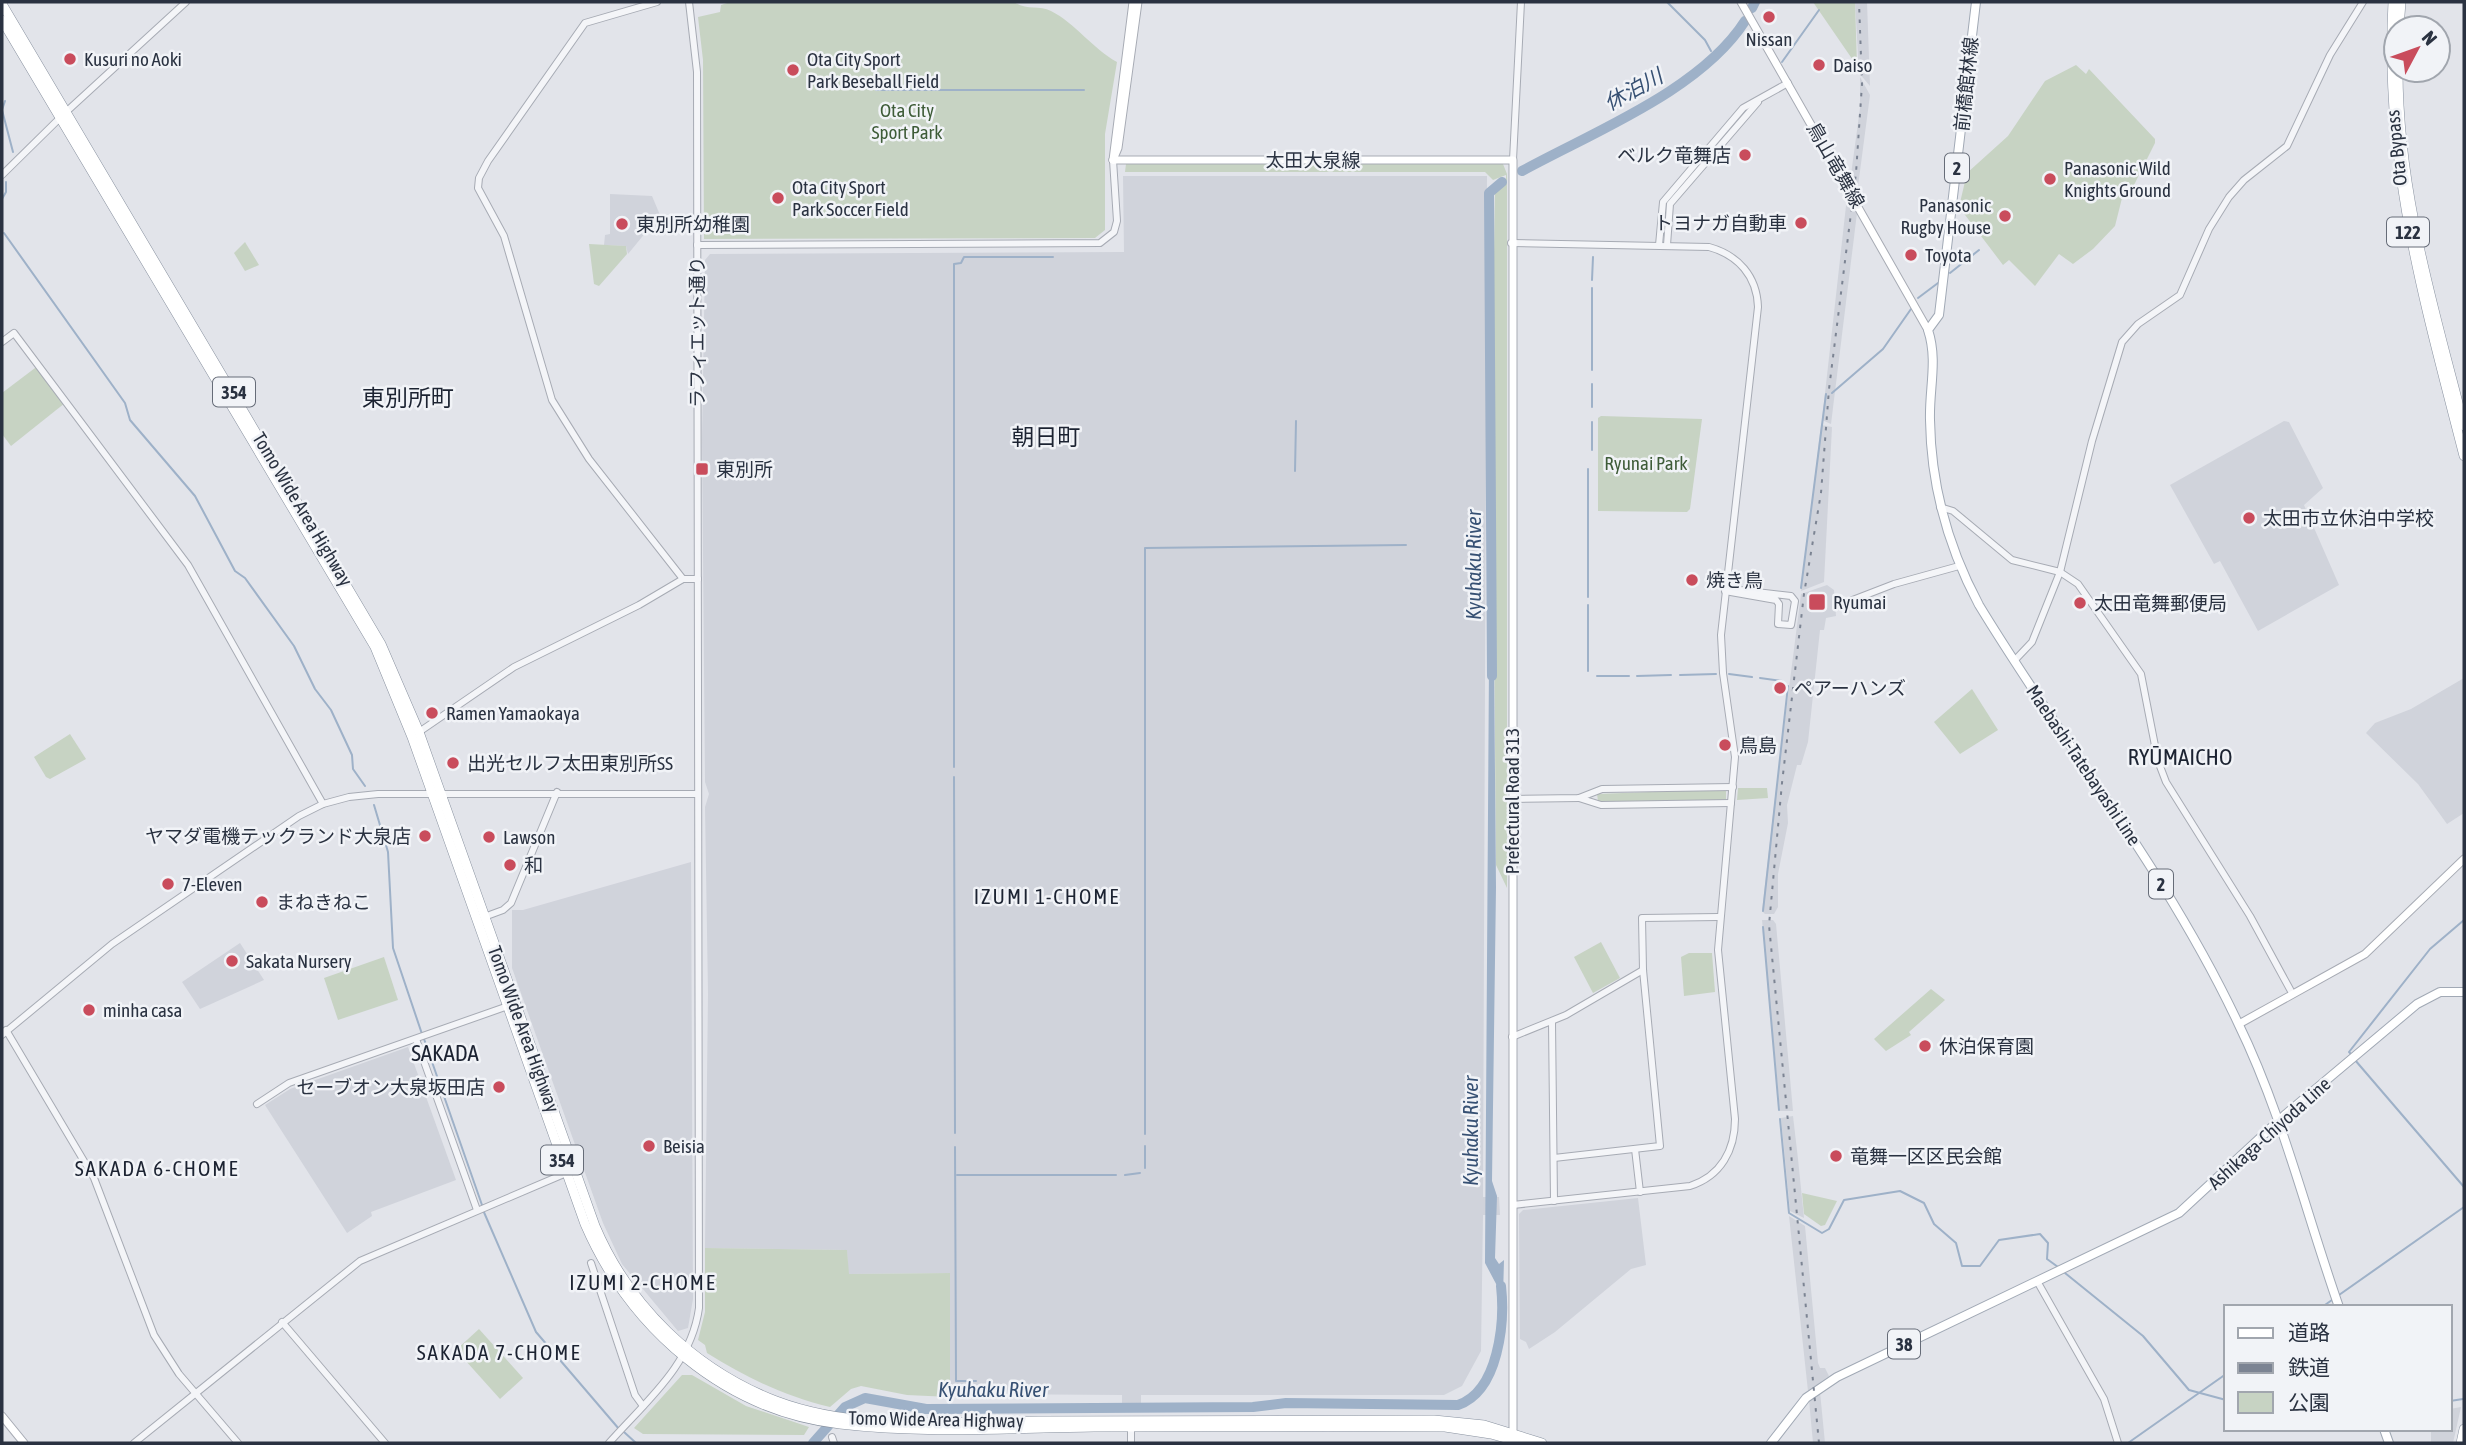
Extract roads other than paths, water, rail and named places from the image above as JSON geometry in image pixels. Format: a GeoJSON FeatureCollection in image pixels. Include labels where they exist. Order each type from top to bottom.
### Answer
{"type":"FeatureCollection","features":[{"type":"Feature","properties":{"kind":"highway","name":"Ota Bypass"},"geometry":{"type":"LineString","coordinates":[[2393,2],[2391,98],[2402,201],[2417,273],[2464,456]]}},
{"type":"Feature","properties":{"kind":"highway","name":"Tomo Wide Area Highway"},"geometry":{"type":"LineString","coordinates":[[2,4],[63,114],[375,647],[437,794],[484,917],[570,1171]]}},
{"type":"Feature","properties":{"kind":"highway","name":"Tomo Wide Area Highway"},"geometry":{"type":"LineString","coordinates":[[2,20],[63,114],[368,617],[419,732],[508,1006],[570,1171],[602,1242],[624,1280],[656,1321],[686,1353],[753,1390],[787,1405],[823,1418],[842,1421],[931,1428],[1131,1424],[1445,1427],[1542,1443]]}},
{"type":"Feature","properties":{"kind":"highway","name":"Ota Bypass"},"geometry":{"type":"LineString","coordinates":[[2399,84],[2401,142],[2414,231],[2464,426]]}},
{"type":"Feature","properties":{"kind":"highway"},"geometry":{"type":"LineString","coordinates":[[2461,1443],[2464,1429]]}},
{"type":"Feature","properties":{"kind":"main road"},"geometry":{"type":"LineString","coordinates":[[1113,160],[1112,148],[1133,2]]}},
{"type":"Feature","properties":{"kind":"main road"},"geometry":{"type":"LineString","coordinates":[[1113,160],[1118,148],[1138,2]]}},
{"type":"Feature","properties":{"kind":"main road","name":"鳥山竜舞線"},"geometry":{"type":"LineString","coordinates":[[1741,2],[1928,330]]}},
{"type":"Feature","properties":{"kind":"main road","name":"前橋館林線"},"geometry":{"type":"LineString","coordinates":[[1928,330],[1939,316],[1976,2]]}},
{"type":"Feature","properties":{"kind":"main road","name":"太田大泉線"},"geometry":{"type":"LineString","coordinates":[[1113,160],[1513,160]]}},
{"type":"Feature","properties":{"kind":"main road","name":"Prefectural Road 313"},"geometry":{"type":"LineString","coordinates":[[1513,160],[1512,1037],[1516,1440]]}},
{"type":"Feature","properties":{"kind":"main road","name":"Maebashi-Tatebayashi Line"},"geometry":{"type":"LineString","coordinates":[[1928,330],[1934,352],[1930,439],[1940,507],[1959,566],[2014,662],[2153,870],[2239,1024],[2277,1123],[2338,1305]]}},
{"type":"Feature","properties":{"kind":"main road"},"geometry":{"type":"LineString","coordinates":[[2239,1024],[2365,954],[2464,859]]}},
{"type":"Feature","properties":{"kind":"main road","name":"Ashikaga-Chiyoda Line"},"geometry":{"type":"LineString","coordinates":[[1771,1443],[1796,1408],[1813,1392],[2179,1213],[2277,1123],[2417,1004],[2440,992],[2464,992]]}},
{"type":"Feature","properties":{"kind":"main road"},"geometry":{"type":"LineString","coordinates":[[2,1416],[24,1443]]}},
{"type":"Feature","properties":{"kind":"street"},"geometry":{"type":"LineString","coordinates":[[2,175],[63,114],[186,2]]}},
{"type":"Feature","properties":{"kind":"street"},"geometry":{"type":"LineString","coordinates":[[657,2],[584,23],[488,160],[479,177],[478,188],[504,236],[556,408],[596,468],[683,579]]}},
{"type":"Feature","properties":{"kind":"street","name":"ラフィエット通り"},"geometry":{"type":"LineString","coordinates":[[686,1353],[697,1322],[700,1293],[697,65],[688,2]]}},
{"type":"Feature","properties":{"kind":"street"},"geometry":{"type":"LineString","coordinates":[[1513,160],[1521,2]]}},
{"type":"Feature","properties":{"kind":"street"},"geometry":{"type":"LineString","coordinates":[[2014,662],[2032,642],[2060,572],[2092,441],[2122,342],[2138,324],[2180,295],[2209,229],[2229,197],[2244,180],[2287,146],[2330,55],[2363,2]]}},
{"type":"Feature","properties":{"kind":"street"},"geometry":{"type":"LineString","coordinates":[[1663,245],[1663,202],[1743,108],[1788,83]]}},
{"type":"Feature","properties":{"kind":"street"},"geometry":{"type":"LineString","coordinates":[[696,244],[1100,243],[1114,232],[1117,221],[1113,160]]}},
{"type":"Feature","properties":{"kind":"street"},"geometry":{"type":"LineString","coordinates":[[1511,243],[1709,247],[1727,254],[1743,266],[1756,292],[1755,339],[1725,591],[1721,651],[1734,738],[1733,787],[1719,917],[1719,970],[1735,1119],[1732,1146],[1720,1168],[1699,1183],[1513,1205]]}},
{"type":"Feature","properties":{"kind":"street"},"geometry":{"type":"LineString","coordinates":[[2,342],[14,333],[188,565],[323,804]]}},
{"type":"Feature","properties":{"kind":"street"},"geometry":{"type":"LineString","coordinates":[[1940,507],[1953,511],[2014,561],[2060,572],[2078,584],[2137,666],[2144,685],[2158,761],[2166,782],[2250,916],[2292,993]]}},
{"type":"Feature","properties":{"kind":"street"},"geometry":{"type":"LineString","coordinates":[[1837,606],[1894,584],[1959,566]]}},
{"type":"Feature","properties":{"kind":"street"},"geometry":{"type":"LineString","coordinates":[[419,732],[514,667],[621,614],[683,579],[698,579]]}},
{"type":"Feature","properties":{"kind":"street"},"geometry":{"type":"LineString","coordinates":[[1725,591],[1791,596],[1795,601],[1791,625],[1779,624],[1779,604],[1776,600],[1725,591]]}},
{"type":"Feature","properties":{"kind":"street"},"geometry":{"type":"LineString","coordinates":[[1579,798],[1602,789],[1733,787]]}},
{"type":"Feature","properties":{"kind":"street"},"geometry":{"type":"LineString","coordinates":[[484,917],[503,910],[511,903],[557,792]]}},
{"type":"Feature","properties":{"kind":"street"},"geometry":{"type":"LineString","coordinates":[[237,1443],[194,1393],[154,1335],[111,1217],[87,1164],[4,1033],[112,944],[281,828],[323,804],[362,795],[557,792],[698,794]]}},
{"type":"Feature","properties":{"kind":"street"},"geometry":{"type":"LineString","coordinates":[[1513,799],[1579,798],[1601,805],[1731,803]]}},
{"type":"Feature","properties":{"kind":"street"},"geometry":{"type":"LineString","coordinates":[[1554,1158],[1660,1146],[1643,970],[1642,918],[1719,917]]}},
{"type":"Feature","properties":{"kind":"street"},"geometry":{"type":"LineString","coordinates":[[1512,1037],[1552,1022],[1643,970]]}},
{"type":"Feature","properties":{"kind":"street"},"geometry":{"type":"LineString","coordinates":[[257,1104],[289,1083],[508,1006]]}},
{"type":"Feature","properties":{"kind":"street"},"geometry":{"type":"LineString","coordinates":[[1552,1022],[1554,1201]]}},
{"type":"Feature","properties":{"kind":"street"},"geometry":{"type":"LineString","coordinates":[[416,1039],[477,1210]]}},
{"type":"Feature","properties":{"kind":"street"},"geometry":{"type":"LineString","coordinates":[[1636,1149],[1640,1192]]}},
{"type":"Feature","properties":{"kind":"street"},"geometry":{"type":"LineString","coordinates":[[134,1443],[360,1261],[570,1171]]}},
{"type":"Feature","properties":{"kind":"street"},"geometry":{"type":"LineString","coordinates":[[591,1263],[635,1395],[643,1406]]}},
{"type":"Feature","properties":{"kind":"street"},"geometry":{"type":"LineString","coordinates":[[2037,1281],[2104,1399],[2118,1443]]}},
{"type":"Feature","properties":{"kind":"street"},"geometry":{"type":"LineString","coordinates":[[282,1322],[385,1443]]}},
{"type":"Feature","properties":{"kind":"street"},"geometry":{"type":"LineString","coordinates":[[608,1443],[643,1406],[686,1353]]}},
{"type":"Feature","properties":{"kind":"street"},"geometry":{"type":"LineString","coordinates":[[1130,1443],[1131,1424]]}},
{"type":"Feature","properties":{"kind":"water"},"geometry":{"type":"Polygon","coordinates":[[[1489,663],[1494,663],[1496,887],[1492,1181],[1497,1196],[1495,1258],[1499,1264],[1504,1260],[1503,1297],[1485,1263],[1489,663]]]}},
{"type":"Feature","properties":{"kind":"waterway"},"geometry":{"type":"LineString","coordinates":[[1667,2],[1705,40],[1711,51]]}},
{"type":"Feature","properties":{"kind":"waterway","name":"休泊川"},"geometry":{"type":"LineString","coordinates":[[1752,8],[1755,2]]}},
{"type":"Feature","properties":{"kind":"waterway"},"geometry":{"type":"LineString","coordinates":[[1782,62],[1819,10]]}},
{"type":"Feature","properties":{"kind":"waterway","name":"休泊川"},"geometry":{"type":"LineString","coordinates":[[1522,171],[1612,125],[1674,88],[1726,46],[1745,21]]}},
{"type":"Feature","properties":{"kind":"waterway"},"geometry":{"type":"LineString","coordinates":[[876,90],[1084,90]]}},
{"type":"Feature","properties":{"kind":"waterway"},"geometry":{"type":"LineString","coordinates":[[5,101],[2,110],[13,152]]}},
{"type":"Feature","properties":{"kind":"waterway"},"geometry":{"type":"LineString","coordinates":[[2,199],[6,192],[6,182]]}},
{"type":"Feature","properties":{"kind":"waterway","name":"Kyuhaku River"},"geometry":{"type":"LineString","coordinates":[[1492,676],[1489,193],[1502,182]]}},
{"type":"Feature","properties":{"kind":"waterway"},"geometry":{"type":"LineString","coordinates":[[1664,228],[1664,235]]}},
{"type":"Feature","properties":{"kind":"waterway"},"geometry":{"type":"LineString","coordinates":[[4,233],[125,403],[130,420],[195,496],[235,571],[245,578],[294,646],[315,689],[331,710],[352,755],[353,769],[365,786]]}},
{"type":"Feature","properties":{"kind":"waterway"},"geometry":{"type":"LineString","coordinates":[[1950,273],[1979,250]]}},
{"type":"Feature","properties":{"kind":"waterway"},"geometry":{"type":"LineString","coordinates":[[954,767],[954,264],[961,263],[964,257],[1053,257]]}},
{"type":"Feature","properties":{"kind":"waterway"},"geometry":{"type":"LineString","coordinates":[[1592,280],[1593,257]]}},
{"type":"Feature","properties":{"kind":"waterway"},"geometry":{"type":"LineString","coordinates":[[1918,298],[1938,283]]}},
{"type":"Feature","properties":{"kind":"waterway"},"geometry":{"type":"LineString","coordinates":[[1592,288],[1592,370]]}},
{"type":"Feature","properties":{"kind":"waterway"},"geometry":{"type":"LineString","coordinates":[[1832,393],[1883,349],[1911,309]]}},
{"type":"Feature","properties":{"kind":"waterway"},"geometry":{"type":"LineString","coordinates":[[1592,384],[1592,407]]}},
{"type":"Feature","properties":{"kind":"waterway"},"geometry":{"type":"LineString","coordinates":[[1801,588],[1826,394]]}},
{"type":"Feature","properties":{"kind":"waterway"},"geometry":{"type":"LineString","coordinates":[[1295,471],[1296,421]]}},
{"type":"Feature","properties":{"kind":"waterway"},"geometry":{"type":"LineString","coordinates":[[1592,422],[1592,450]]}},
{"type":"Feature","properties":{"kind":"waterway"},"geometry":{"type":"LineString","coordinates":[[1588,469],[1588,597]]}},
{"type":"Feature","properties":{"kind":"waterway"},"geometry":{"type":"LineString","coordinates":[[1145,1134],[1145,548],[1406,545]]}},
{"type":"Feature","properties":{"kind":"waterway"},"geometry":{"type":"LineString","coordinates":[[1588,605],[1588,671]]}},
{"type":"Feature","properties":{"kind":"waterway"},"geometry":{"type":"LineString","coordinates":[[1680,675],[1716,674]]}},
{"type":"Feature","properties":{"kind":"waterway"},"geometry":{"type":"LineString","coordinates":[[1729,674],[1752,677]]}},
{"type":"Feature","properties":{"kind":"waterway"},"geometry":{"type":"LineString","coordinates":[[1637,676],[1671,675]]}},
{"type":"Feature","properties":{"kind":"waterway"},"geometry":{"type":"LineString","coordinates":[[1597,676],[1629,676]]}},
{"type":"Feature","properties":{"kind":"waterway"},"geometry":{"type":"LineString","coordinates":[[1760,678],[1782,681]]}},
{"type":"Feature","properties":{"kind":"waterway"},"geometry":{"type":"LineString","coordinates":[[1763,911],[1788,686]]}},
{"type":"Feature","properties":{"kind":"waterway"},"geometry":{"type":"LineString","coordinates":[[954,777],[955,1133]]}},
{"type":"Feature","properties":{"kind":"waterway"},"geometry":{"type":"LineString","coordinates":[[374,805],[388,852],[393,948],[422,1034]]}},
{"type":"Feature","properties":{"kind":"waterway"},"geometry":{"type":"LineString","coordinates":[[2352,1055],[2349,1052],[2430,949],[2464,920]]}},
{"type":"Feature","properties":{"kind":"waterway"},"geometry":{"type":"LineString","coordinates":[[1763,927],[1779,1110]]}},
{"type":"Feature","properties":{"kind":"waterway"},"geometry":{"type":"LineString","coordinates":[[424,1039],[482,1205]]}},
{"type":"Feature","properties":{"kind":"waterway"},"geometry":{"type":"LineString","coordinates":[[2355,1060],[2464,1187]]}},
{"type":"Feature","properties":{"kind":"waterway"},"geometry":{"type":"LineString","coordinates":[[1780,1119],[1789,1213],[1822,1233],[1829,1229],[1844,1200],[1900,1191],[1924,1203],[1934,1224],[1956,1243],[1962,1266],[1980,1266],[1999,1240],[2040,1234],[2048,1243],[2047,1259],[2058,1267]]}},
{"type":"Feature","properties":{"kind":"waterway"},"geometry":{"type":"LineString","coordinates":[[1145,1146],[1145,1168]]}},
{"type":"Feature","properties":{"kind":"waterway"},"geometry":{"type":"LineString","coordinates":[[955,1147],[956,1381],[976,1381]]}},
{"type":"Feature","properties":{"kind":"waterway"},"geometry":{"type":"LineString","coordinates":[[1125,1175],[1140,1173]]}},
{"type":"Feature","properties":{"kind":"waterway"},"geometry":{"type":"LineString","coordinates":[[957,1175],[1116,1175]]}},
{"type":"Feature","properties":{"kind":"waterway"},"geometry":{"type":"LineString","coordinates":[[2339,1295],[2464,1207]]}},
{"type":"Feature","properties":{"kind":"waterway"},"geometry":{"type":"LineString","coordinates":[[483,1210],[536,1332],[619,1429]]}},
{"type":"Feature","properties":{"kind":"waterway"},"geometry":{"type":"LineString","coordinates":[[2065,1273],[2143,1336],[2189,1390],[2224,1399]]}},
{"type":"Feature","properties":{"kind":"waterway","name":"Kyuhaku River"},"geometry":{"type":"LineString","coordinates":[[813,1443],[845,1407],[865,1398],[926,1409],[1253,1407],[1286,1403],[1458,1405],[1472,1397],[1483,1386],[1491,1371],[1500,1336],[1501,1286]]}},
{"type":"Feature","properties":{"kind":"waterway"},"geometry":{"type":"LineString","coordinates":[[2325,1305],[2332,1300]]}},
{"type":"Feature","properties":{"kind":"waterway"},"geometry":{"type":"LineString","coordinates":[[2128,1443],[2224,1375]]}},
{"type":"Feature","properties":{"kind":"waterway"},"geometry":{"type":"LineString","coordinates":[[977,1387],[990,1390]]}},
{"type":"Feature","properties":{"kind":"waterway"},"geometry":{"type":"LineString","coordinates":[[2452,1401],[2463,1399]]}},
{"type":"Feature","properties":{"kind":"waterway"},"geometry":{"type":"LineString","coordinates":[[624,1432],[636,1443]]}},
{"type":"Feature","properties":{"kind":"railway"},"geometry":{"type":"LineString","coordinates":[[1819,1443],[1769,925],[1782,783],[1804,594],[1821,493],[1829,389],[1856,173],[1862,84],[1859,2]]}},
{"type":"Feature","properties":{"kind":"place","name":"Nissan"},"geometry":{"type":"Point","coordinates":[1769,17]}},
{"type":"Feature","properties":{"kind":"place","name":"Kusuri no Aoki"},"geometry":{"type":"Point","coordinates":[70,59]}},
{"type":"Feature","properties":{"kind":"place","name":"Daiso"},"geometry":{"type":"Point","coordinates":[1819,65]}},
{"type":"Feature","properties":{"kind":"place","name":"Ota City Sport Park Beseball Field"},"geometry":{"type":"Point","coordinates":[793,70]}},
{"type":"Feature","properties":{"kind":"place","name":"ベルク竜舞店"},"geometry":{"type":"Point","coordinates":[1745,155]}},
{"type":"Feature","properties":{"kind":"place","name":"Panasonic Wild Knights Ground"},"geometry":{"type":"Point","coordinates":[2050,179]}},
{"type":"Feature","properties":{"kind":"place","name":"Ota City Sport Park Soccer Field"},"geometry":{"type":"Point","coordinates":[778,198]}},
{"type":"Feature","properties":{"kind":"place","name":"Panasonic Rugby House"},"geometry":{"type":"Point","coordinates":[2005,216]}},
{"type":"Feature","properties":{"kind":"place","name":"トヨナガ自動車"},"geometry":{"type":"Point","coordinates":[1801,223]}},
{"type":"Feature","properties":{"kind":"place","name":"東別所幼稚園"},"geometry":{"type":"Point","coordinates":[622,224]}},
{"type":"Feature","properties":{"kind":"place","name":"Toyota"},"geometry":{"type":"Point","coordinates":[1911,255]}},
{"type":"Feature","properties":{"kind":"place","name":"東別所"},"geometry":{"type":"Point","coordinates":[702,469]}},
{"type":"Feature","properties":{"kind":"place","name":"太田市立休泊中学校"},"geometry":{"type":"Point","coordinates":[2249,518]}},
{"type":"Feature","properties":{"kind":"place","name":"焼き鳥"},"geometry":{"type":"Point","coordinates":[1692,580]}},
{"type":"Feature","properties":{"kind":"place","name":"Ryumai"},"geometry":{"type":"Point","coordinates":[1817,602]}},
{"type":"Feature","properties":{"kind":"place","name":"太田竜舞郵便局"},"geometry":{"type":"Point","coordinates":[2080,603]}},
{"type":"Feature","properties":{"kind":"place","name":"ペアーハンズ"},"geometry":{"type":"Point","coordinates":[1780,688]}},
{"type":"Feature","properties":{"kind":"place","name":"Ramen Yamaokaya"},"geometry":{"type":"Point","coordinates":[432,713]}},
{"type":"Feature","properties":{"kind":"place","name":"鳥島"},"geometry":{"type":"Point","coordinates":[1725,745]}},
{"type":"Feature","properties":{"kind":"place","name":"出光セルフ太田東別所SS"},"geometry":{"type":"Point","coordinates":[453,763]}},
{"type":"Feature","properties":{"kind":"place","name":"ヤマダ電機テックランド大泉店"},"geometry":{"type":"Point","coordinates":[425,836]}},
{"type":"Feature","properties":{"kind":"place","name":"Lawson"},"geometry":{"type":"Point","coordinates":[489,837]}},
{"type":"Feature","properties":{"kind":"place","name":"和"},"geometry":{"type":"Point","coordinates":[510,865]}},
{"type":"Feature","properties":{"kind":"place","name":"7-Eleven"},"geometry":{"type":"Point","coordinates":[168,884]}},
{"type":"Feature","properties":{"kind":"place","name":"まねきねこ"},"geometry":{"type":"Point","coordinates":[262,902]}},
{"type":"Feature","properties":{"kind":"place","name":"Sakata Nursery"},"geometry":{"type":"Point","coordinates":[232,961]}},
{"type":"Feature","properties":{"kind":"place","name":"minha casa"},"geometry":{"type":"Point","coordinates":[89,1010]}},
{"type":"Feature","properties":{"kind":"place","name":"休泊保育園"},"geometry":{"type":"Point","coordinates":[1925,1046]}},
{"type":"Feature","properties":{"kind":"place","name":"セーブオン大泉坂田店"},"geometry":{"type":"Point","coordinates":[499,1087]}},
{"type":"Feature","properties":{"kind":"place","name":"Beisia"},"geometry":{"type":"Point","coordinates":[649,1146]}},
{"type":"Feature","properties":{"kind":"place","name":"竜舞一区区民会館"},"geometry":{"type":"Point","coordinates":[1836,1156]}},
{"type":"Feature","properties":{"kind":"district","name":"東別所町"},"geometry":{"type":"Point","coordinates":[408,398]}},
{"type":"Feature","properties":{"kind":"district","name":"朝日町"},"geometry":{"type":"Point","coordinates":[1046,437]}},
{"type":"Feature","properties":{"kind":"district","name":"RYŪMAICHO"},"geometry":{"type":"Point","coordinates":[2180,757]}},
{"type":"Feature","properties":{"kind":"district","name":"IZUMI 1-CHOME"},"geometry":{"type":"Point","coordinates":[1047,896]}},
{"type":"Feature","properties":{"kind":"district","name":"SAKADA"},"geometry":{"type":"Point","coordinates":[445,1053]}},
{"type":"Feature","properties":{"kind":"district","name":"SAKADA 6-CHOME"},"geometry":{"type":"Point","coordinates":[157,1168]}},
{"type":"Feature","properties":{"kind":"district","name":"IZUMI 2-CHOME"},"geometry":{"type":"Point","coordinates":[643,1282]}},
{"type":"Feature","properties":{"kind":"district","name":"SAKADA 7-CHOME"},"geometry":{"type":"Point","coordinates":[499,1352]}},
{"type":"Feature","properties":{"kind":"park label","name":"Ota City Sport Park"},"geometry":{"type":"Point","coordinates":[907,121]}},
{"type":"Feature","properties":{"kind":"park label","name":"Ryunai Park"},"geometry":{"type":"Point","coordinates":[1646,463]}}]}
